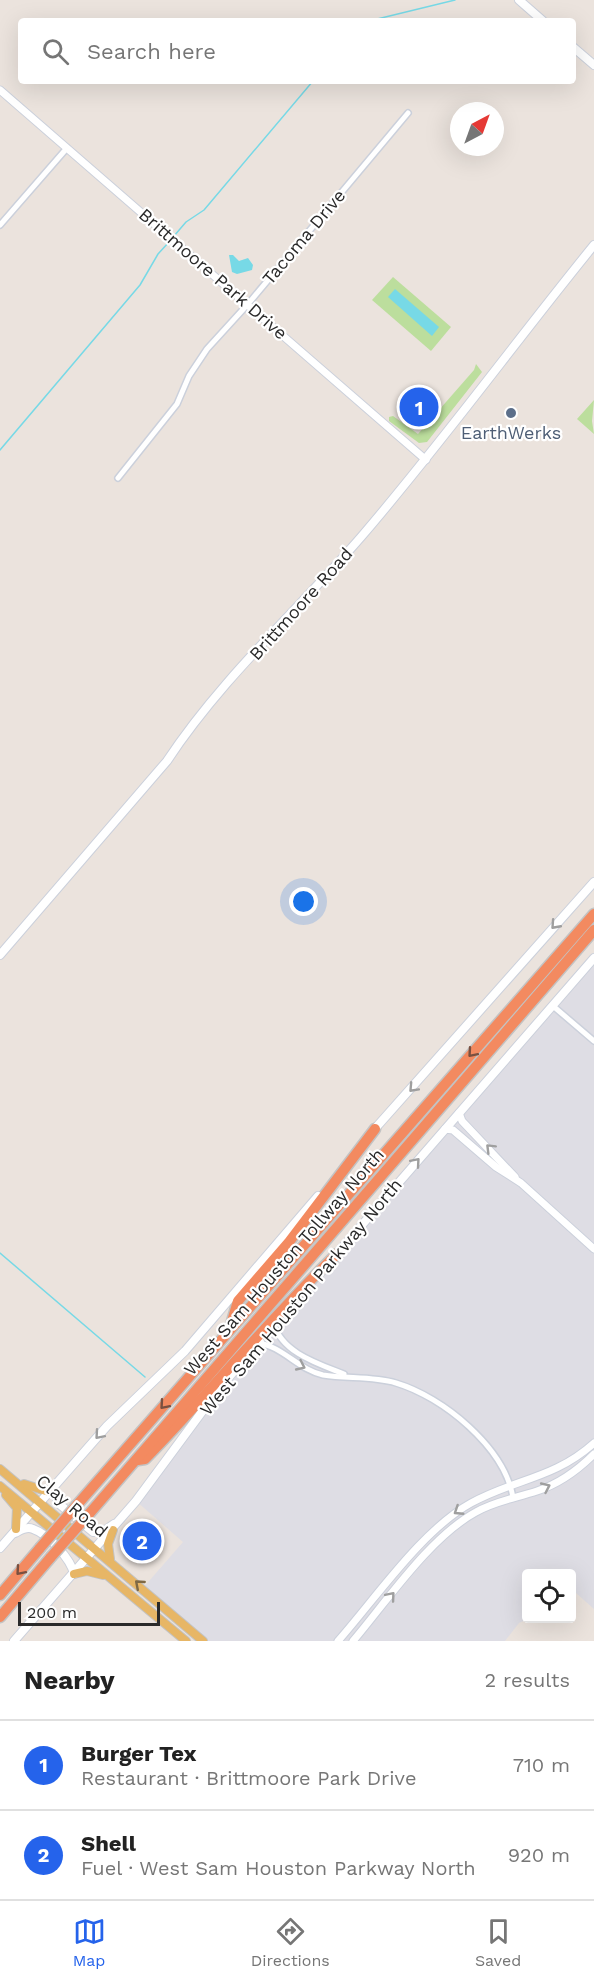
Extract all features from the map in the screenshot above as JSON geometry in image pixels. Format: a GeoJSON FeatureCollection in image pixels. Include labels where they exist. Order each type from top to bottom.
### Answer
{"type":"FeatureCollection","features":[{"type":"Feature","properties":{"kind":"highway","name":"West Sam Houston Tollway North"},"geometry":{"type":"LineString","coordinates":[[0,1594],[594,914]]}},
{"type":"Feature","properties":{"kind":"highway","name":"West Sam Houston Tollway North"},"geometry":{"type":"LineString","coordinates":[[0,1617],[594,930]]}},
{"type":"Feature","properties":{"kind":"highway"},"geometry":{"type":"LineString","coordinates":[[230,1330],[238,1301],[289,1242],[375,1129]]}},
{"type":"Feature","properties":{"kind":"highway"},"geometry":{"type":"LineString","coordinates":[[135,1460],[146,1459],[301,1289],[337,1254]]}},
{"type":"Feature","properties":{"kind":"main road"},"geometry":{"type":"LineString","coordinates":[[519,0],[540,18]]}},
{"type":"Feature","properties":{"kind":"main road"},"geometry":{"type":"LineString","coordinates":[[576,50],[594,65]]}},
{"type":"Feature","properties":{"kind":"main road","name":"Brittmoore Road"},"geometry":{"type":"LineString","coordinates":[[0,955],[167,761],[182,738],[353,547],[426,460],[594,245]]}},
{"type":"Feature","properties":{"kind":"main road"},"geometry":{"type":"LineString","coordinates":[[0,1548],[107,1426],[185,1351],[375,1129],[594,882]]}},
{"type":"Feature","properties":{"kind":"main road","name":"West Sam Houston Parkway North"},"geometry":{"type":"LineString","coordinates":[[14,1641],[113,1530],[167,1463],[222,1386],[274,1324],[594,958]]}},
{"type":"Feature","properties":{"kind":"main road","name":"Clay Road"},"geometry":{"type":"LineString","coordinates":[[0,1468],[97,1548],[203,1641]]}},
{"type":"Feature","properties":{"kind":"main road"},"geometry":{"type":"LineString","coordinates":[[11,1477],[27,1486],[51,1489]]}},
{"type":"Feature","properties":{"kind":"main road"},"geometry":{"type":"LineString","coordinates":[[0,1487],[17,1508],[14,1532]]}},
{"type":"Feature","properties":{"kind":"main road","name":"Clay Road"},"geometry":{"type":"LineString","coordinates":[[0,1487],[32,1511],[186,1641]]}},
{"type":"Feature","properties":{"kind":"main road"},"geometry":{"type":"LineString","coordinates":[[51,1489],[58,1503],[93,1532],[104,1531],[119,1521]]}},
{"type":"Feature","properties":{"kind":"main road"},"geometry":{"type":"LineString","coordinates":[[14,1532],[24,1529],[36,1530],[67,1556],[74,1574],[89,1571],[111,1579]]}},
{"type":"Feature","properties":{"kind":"main road"},"geometry":{"type":"LineString","coordinates":[[110,1560],[108,1544],[113,1530]]}},
{"type":"Feature","properties":{"kind":"main road"},"geometry":{"type":"LineString","coordinates":[[151,1611],[158,1603]]}},
{"type":"Feature","properties":{"kind":"street","name":"Brittmoore Park Drive"},"geometry":{"type":"LineString","coordinates":[[0,90],[426,460]]}},
{"type":"Feature","properties":{"kind":"street","name":"Tacoma Drive"},"geometry":{"type":"LineString","coordinates":[[118,478],[177,404],[199,359],[408,113]]}},
{"type":"Feature","properties":{"kind":"street"},"geometry":{"type":"LineString","coordinates":[[0,225],[67,148]]}},
{"type":"Feature","properties":{"kind":"street"},"geometry":{"type":"LineString","coordinates":[[554,1006],[594,1041]]}},
{"type":"Feature","properties":{"kind":"street"},"geometry":{"type":"LineString","coordinates":[[459,1113],[461,1121],[502,1160],[521,1183],[594,1249]]}},
{"type":"Feature","properties":{"kind":"street"},"geometry":{"type":"LineString","coordinates":[[445,1129],[453,1130],[496,1167],[521,1183]]}},
{"type":"Feature","properties":{"kind":"street"},"geometry":{"type":"LineString","coordinates":[[274,1324],[278,1336],[303,1356],[348,1376]]}},
{"type":"Feature","properties":{"kind":"street"},"geometry":{"type":"LineString","coordinates":[[258,1343],[269,1345],[299,1366],[323,1375],[395,1382],[432,1398],[491,1450],[511,1488],[513,1497]]}},
{"type":"Feature","properties":{"kind":"street"},"geometry":{"type":"LineString","coordinates":[[338,1641],[445,1520],[473,1502],[557,1470],[594,1443]]}},
{"type":"Feature","properties":{"kind":"street"},"geometry":{"type":"LineString","coordinates":[[353,1641],[435,1544],[453,1528],[475,1512],[513,1497],[539,1491],[560,1480],[583,1465],[594,1454]]}},
{"type":"Feature","properties":{"kind":"shaded area"},"geometry":{"type":"Polygon","coordinates":[[[594,958],[594,1609],[576,1593],[576,1569],[522,1569],[522,1622],[505,1641],[203,1641],[143,1588],[183,1542],[136,1501],[222,1386],[594,958]]]}},
{"type":"Feature","properties":{"kind":"green space"},"geometry":{"type":"Polygon","coordinates":[[[393,277],[451,327],[431,351],[372,300],[393,277]]]}},
{"type":"Feature","properties":{"kind":"green space"},"geometry":{"type":"Polygon","coordinates":[[[476,364],[482,372],[427,442],[419,443],[389,421],[389,417],[393,416],[418,434],[474,370],[476,364]]]}},
{"type":"Feature","properties":{"kind":"green space"},"geometry":{"type":"Polygon","coordinates":[[[594,400],[592,421],[594,434],[577,419],[594,400]]]}},
{"type":"Feature","properties":{"kind":"water"},"geometry":{"type":"Polygon","coordinates":[[[229,255],[233,255],[239,261],[248,258],[253,265],[252,270],[237,274],[232,272],[229,255]]]}},
{"type":"Feature","properties":{"kind":"water"},"geometry":{"type":"Polygon","coordinates":[[[395,289],[439,327],[432,336],[388,297],[395,289]]]}},
{"type":"Feature","properties":{"kind":"waterway"},"geometry":{"type":"LineString","coordinates":[[381,18],[455,0]]}},
{"type":"Feature","properties":{"kind":"waterway"},"geometry":{"type":"LineString","coordinates":[[174,236],[186,222],[204,210],[310,84]]}},
{"type":"Feature","properties":{"kind":"waterway"},"geometry":{"type":"LineString","coordinates":[[0,450],[140,285],[158,254],[169,242]]}},
{"type":"Feature","properties":{"kind":"waterway"},"geometry":{"type":"LineString","coordinates":[[0,1253],[145,1377]]}},
{"type":"Feature","properties":{"kind":"place","name":"Burger Tex"},"geometry":{"type":"Point","coordinates":[419,407]}},
{"type":"Feature","properties":{"kind":"place","name":"EarthWerks"},"geometry":{"type":"Point","coordinates":[511,413]}},
{"type":"Feature","properties":{"kind":"place","name":"Shell"},"geometry":{"type":"Point","coordinates":[142,1541]}}]}
